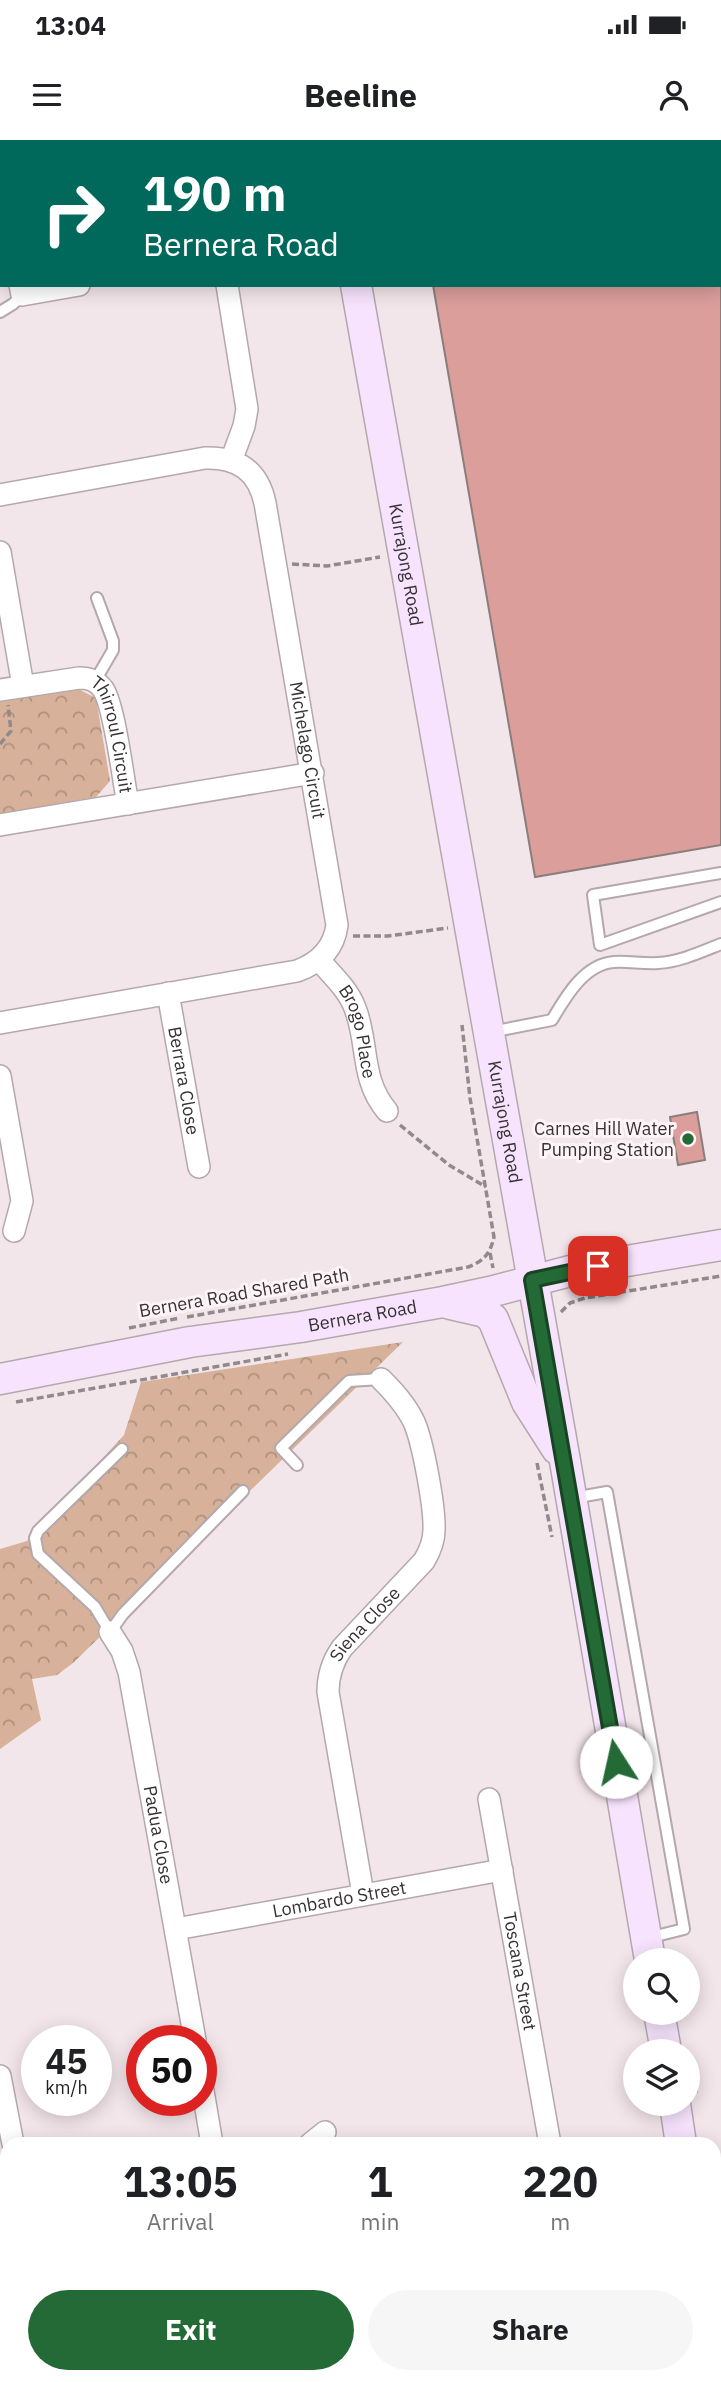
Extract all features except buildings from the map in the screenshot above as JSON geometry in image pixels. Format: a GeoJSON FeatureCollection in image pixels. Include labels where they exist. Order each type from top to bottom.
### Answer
{"type":"FeatureCollection","features":[{"type":"Feature","properties":{"kind":"main road","name":"Kurrajong Road"},"geometry":{"type":"LineString","coordinates":[[356,287],[565,1461],[648,1948]]}},
{"type":"Feature","properties":{"kind":"main road","name":"Bernera Road"},"geometry":{"type":"LineString","coordinates":[[6,1391],[190,1342],[443,1302],[574,1270],[721,1245]]}},
{"type":"Feature","properties":{"kind":"main road"},"geometry":{"type":"LineString","coordinates":[[443,1302],[485,1312],[493,1319],[527,1402],[565,1461]]}},
{"type":"Feature","properties":{"kind":"main road"},"geometry":{"type":"LineString","coordinates":[[682,2137],[684,2116]]}},
{"type":"Feature","properties":{"kind":"street"},"geometry":{"type":"LineString","coordinates":[[21,290],[56,287]]}},
{"type":"Feature","properties":{"kind":"street"},"geometry":{"type":"LineString","coordinates":[[0,495],[197,459],[232,461],[247,409],[227,287]]}},
{"type":"Feature","properties":{"kind":"street","name":"Michelago Circuit"},"geometry":{"type":"LineString","coordinates":[[232,461],[248,470],[260,485],[313,773],[336,915],[335,935]]}},
{"type":"Feature","properties":{"kind":"street"},"geometry":{"type":"LineString","coordinates":[[0,552],[9,689]]}},
{"type":"Feature","properties":{"kind":"street","name":"Thirroul Circuit"},"geometry":{"type":"LineString","coordinates":[[9,689],[79,678],[95,681],[109,704],[128,804]]}},
{"type":"Feature","properties":{"kind":"street","name":"Thirroul Circuit"},"geometry":{"type":"LineString","coordinates":[[0,825],[313,773]]}},
{"type":"Feature","properties":{"kind":"street"},"geometry":{"type":"LineString","coordinates":[[0,1023],[297,971],[319,960],[330,947],[335,935]]}},
{"type":"Feature","properties":{"kind":"street","name":"Brogo Place"},"geometry":{"type":"LineString","coordinates":[[319,960],[347,993],[355,1007],[369,1078],[378,1100],[387,1111]]}},
{"type":"Feature","properties":{"kind":"street","name":"Berrara Close"},"geometry":{"type":"LineString","coordinates":[[168,993],[199,1167]]}},
{"type":"Feature","properties":{"kind":"street"},"geometry":{"type":"LineString","coordinates":[[0,1076],[22,1200],[14,1231]]}},
{"type":"Feature","properties":{"kind":"street","name":"Siena Close"},"geometry":{"type":"LineString","coordinates":[[363,1894],[328,1680],[335,1658],[342,1648],[424,1561],[429,1553],[434,1530],[419,1434],[402,1401],[381,1379]]}},
{"type":"Feature","properties":{"kind":"street","name":"Padua Close"},"geometry":{"type":"LineString","coordinates":[[110,1632],[122,1651],[129,1672],[192,2025]]}},
{"type":"Feature","properties":{"kind":"street","name":"Toscana Street"},"geometry":{"type":"LineString","coordinates":[[489,1799],[549,2137]]}},
{"type":"Feature","properties":{"kind":"street","name":"Lombardo Street"},"geometry":{"type":"LineString","coordinates":[[176,1928],[502,1870]]}},
{"type":"Feature","properties":{"kind":"street"},"geometry":{"type":"LineString","coordinates":[[1,2087],[12,2137]]}},
{"type":"Feature","properties":{"kind":"street"},"geometry":{"type":"LineString","coordinates":[[207,2116],[211,2137]]}},
{"type":"Feature","properties":{"kind":"lane"},"geometry":{"type":"LineString","coordinates":[[0,312],[13,304],[21,290]]}},
{"type":"Feature","properties":{"kind":"lane"},"geometry":{"type":"LineString","coordinates":[[95,681],[113,650],[113,640],[97,598]]}},
{"type":"Feature","properties":{"kind":"lane"},"geometry":{"type":"LineString","coordinates":[[721,873],[593,895],[600,945],[721,902]]}},
{"type":"Feature","properties":{"kind":"lane"},"geometry":{"type":"LineString","coordinates":[[488,1032],[552,1020],[570,989],[592,970],[611,962],[659,963],[686,957],[721,944]]}},
{"type":"Feature","properties":{"kind":"lane"},"geometry":{"type":"LineString","coordinates":[[297,1465],[281,1448],[349,1381],[381,1379]]}},
{"type":"Feature","properties":{"kind":"lane"},"geometry":{"type":"LineString","coordinates":[[122,1449],[38,1531],[35,1538],[38,1554],[95,1607],[110,1632],[123,1614],[243,1491]]}},
{"type":"Feature","properties":{"kind":"path"},"geometry":{"type":"LineString","coordinates":[[276,566],[306,563],[327,566],[380,557]]}},
{"type":"Feature","properties":{"kind":"path"},"geometry":{"type":"LineString","coordinates":[[0,744],[10,731],[9,689]]}},
{"type":"Feature","properties":{"kind":"path"},"geometry":{"type":"LineString","coordinates":[[335,935],[388,936],[448,928]]}},
{"type":"Feature","properties":{"kind":"path"},"geometry":{"type":"LineString","coordinates":[[387,1111],[406,1131],[449,1165],[486,1187]]}},
{"type":"Feature","properties":{"kind":"path","name":"Bernera Road Shared Path"},"geometry":{"type":"LineString","coordinates":[[127,1329],[468,1267],[479,1263],[489,1253]]}},
{"type":"Feature","properties":{"kind":"path"},"geometry":{"type":"LineString","coordinates":[[561,1313],[570,1303],[585,1298],[721,1276]]}},
{"type":"Feature","properties":{"kind":"path"},"geometry":{"type":"LineString","coordinates":[[6,1391],[301,1352]]}},
{"type":"Feature","properties":{"kind":"green space"},"geometry":{"type":"Polygon","coordinates":[[[76,688],[96,698],[110,781],[96,797],[0,814],[0,701],[76,688]]]}},
{"type":"Feature","properties":{"kind":"green space"},"geometry":{"type":"Polygon","coordinates":[[[403,1342],[73,1663],[57,1675],[32,1679],[41,1720],[0,1749],[0,1549],[27,1541],[124,1435],[141,1382],[403,1342]]]}},
{"type":"Feature","properties":{"kind":"place","name":"Carnes Hill Water Pumping Station"},"geometry":{"type":"Point","coordinates":[688,1139]}},
{"type":"Feature","properties":{"kind":"route"},"geometry":{"type":"LineString","coordinates":[[598,1266],[532,1280],[616,1762]]}}]}
